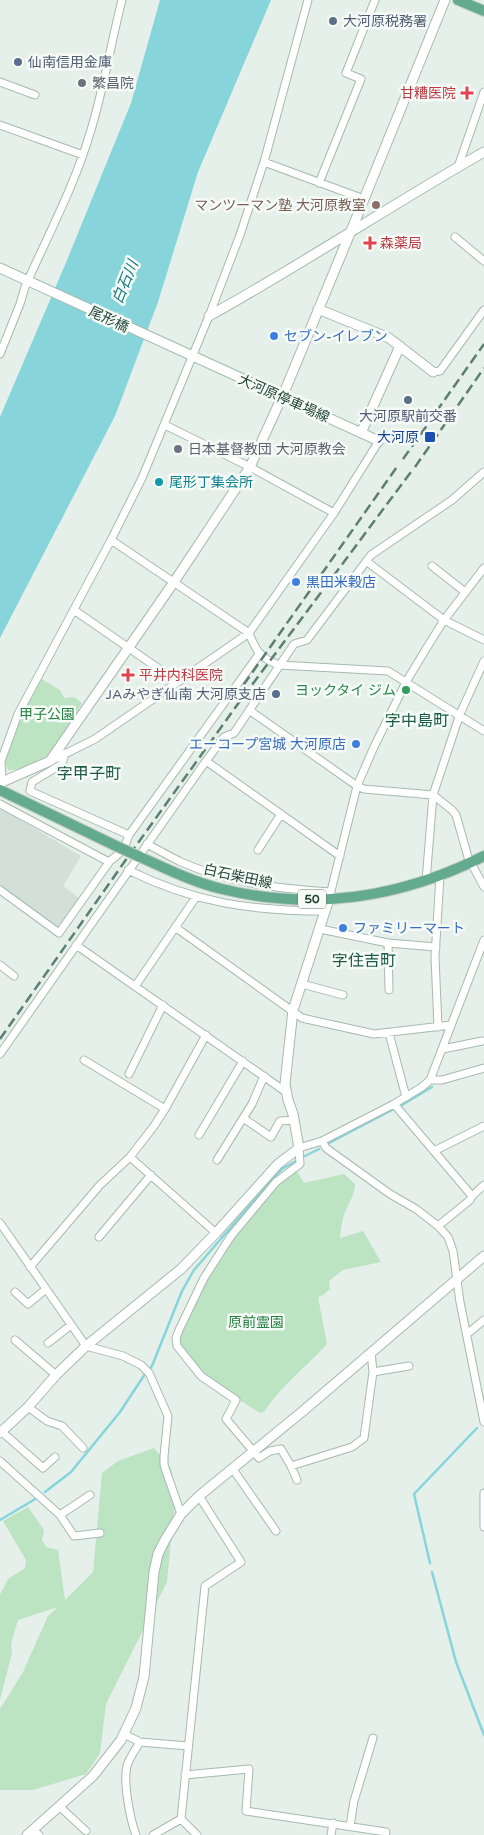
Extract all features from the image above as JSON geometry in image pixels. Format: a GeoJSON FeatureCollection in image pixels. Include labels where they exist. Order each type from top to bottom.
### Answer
{"type":"FeatureCollection","features":[{"type":"Feature","properties":{"kind":"main road"},"geometry":{"type":"LineString","coordinates":[[458,0],[484,11]]}},
{"type":"Feature","properties":{"kind":"main road","name":"白石柴田線"},"geometry":{"type":"LineString","coordinates":[[1,785],[114,845],[190,879],[220,889],[255,896],[368,896],[426,881],[484,856]]}},
{"type":"Feature","properties":{"kind":"street"},"geometry":{"type":"LineString","coordinates":[[0,354],[29,282],[74,182],[94,120],[122,0]]}},
{"type":"Feature","properties":{"kind":"street"},"geometry":{"type":"LineString","coordinates":[[308,0],[264,162],[240,235],[209,316],[190,356],[165,425],[142,478],[112,540],[18,714],[1,761],[1,785],[95,740],[249,633],[334,512],[379,442]]}},
{"type":"Feature","properties":{"kind":"street"},"geometry":{"type":"LineString","coordinates":[[319,182],[361,79],[346,73],[375,0]]}},
{"type":"Feature","properties":{"kind":"street"},"geometry":{"type":"LineString","coordinates":[[50,761],[174,582],[250,467],[350,233],[445,0]]}},
{"type":"Feature","properties":{"kind":"street"},"geometry":{"type":"LineString","coordinates":[[0,82],[35,95]]}},
{"type":"Feature","properties":{"kind":"street"},"geometry":{"type":"LineString","coordinates":[[458,167],[484,92]]}},
{"type":"Feature","properties":{"kind":"street"},"geometry":{"type":"LineString","coordinates":[[0,125],[83,155]]}},
{"type":"Feature","properties":{"kind":"street"},"geometry":{"type":"LineString","coordinates":[[209,316],[484,152]]}},
{"type":"Feature","properties":{"kind":"street"},"geometry":{"type":"LineString","coordinates":[[264,162],[364,199]]}},
{"type":"Feature","properties":{"kind":"street"},"geometry":{"type":"LineString","coordinates":[[455,237],[484,261]]}},
{"type":"Feature","properties":{"kind":"street"},"geometry":{"type":"LineString","coordinates":[[0,268],[29,282]]}},
{"type":"Feature","properties":{"kind":"street","name":"尾形橋"},"geometry":{"type":"LineString","coordinates":[[29,282],[190,356]]}},
{"type":"Feature","properties":{"kind":"street"},"geometry":{"type":"LineString","coordinates":[[318,309],[389,338],[432,372],[440,371],[484,310]]}},
{"type":"Feature","properties":{"kind":"street"},"geometry":{"type":"LineString","coordinates":[[360,433],[400,346]]}},
{"type":"Feature","properties":{"kind":"street","name":"大河原停車場線"},"geometry":{"type":"LineString","coordinates":[[190,356],[379,442]]}},
{"type":"Feature","properties":{"kind":"street"},"geometry":{"type":"LineString","coordinates":[[165,425],[250,467],[334,512]]}},
{"type":"Feature","properties":{"kind":"street"},"geometry":{"type":"LineString","coordinates":[[0,1054],[206,761],[224,737],[234,733],[294,644],[307,640],[371,555],[452,500],[484,472]]}},
{"type":"Feature","properties":{"kind":"street"},"geometry":{"type":"LineString","coordinates":[[112,540],[249,633],[256,652],[271,662],[279,665],[388,671],[460,714],[484,731]]}},
{"type":"Feature","properties":{"kind":"street"},"geometry":{"type":"LineString","coordinates":[[366,561],[444,620],[484,640]]}},
{"type":"Feature","properties":{"kind":"street"},"geometry":{"type":"LineString","coordinates":[[432,566],[466,592]]}},
{"type":"Feature","properties":{"kind":"street"},"geometry":{"type":"LineString","coordinates":[[297,1480],[281,1449],[270,1451],[259,1458],[253,1451],[226,1419],[236,1400],[201,1376],[178,1346],[176,1338],[197,1292],[231,1236],[276,1182],[300,1164],[294,1120],[286,1092],[286,1074],[293,1010],[330,896],[357,786],[406,682],[444,620],[484,568]]}},
{"type":"Feature","properties":{"kind":"street"},"geometry":{"type":"LineString","coordinates":[[74,610],[178,682]]}},
{"type":"Feature","properties":{"kind":"street"},"geometry":{"type":"LineString","coordinates":[[0,890],[59,933],[109,862],[117,857],[127,843],[129,836],[260,653]]}},
{"type":"Feature","properties":{"kind":"street"},"geometry":{"type":"LineString","coordinates":[[426,881],[433,795],[460,714],[484,661]]}},
{"type":"Feature","properties":{"kind":"street"},"geometry":{"type":"LineString","coordinates":[[249,710],[357,786],[433,795],[456,815],[470,863],[484,887]]}},
{"type":"Feature","properties":{"kind":"street"},"geometry":{"type":"LineString","coordinates":[[65,754],[62,764],[32,782],[30,791],[129,836]]}},
{"type":"Feature","properties":{"kind":"street"},"geometry":{"type":"LineString","coordinates":[[206,761],[340,856]]}},
{"type":"Feature","properties":{"kind":"street"},"geometry":{"type":"LineString","coordinates":[[0,804],[109,862]]}},
{"type":"Feature","properties":{"kind":"street"},"geometry":{"type":"LineString","coordinates":[[258,850],[281,814]]}},
{"type":"Feature","properties":{"kind":"street"},"geometry":{"type":"LineString","coordinates":[[147,844],[182,862],[233,880],[330,896]]}},
{"type":"Feature","properties":{"kind":"street"},"geometry":{"type":"LineString","coordinates":[[128,870],[152,882],[220,903],[268,910],[325,911]]}},
{"type":"Feature","properties":{"kind":"street"},"geometry":{"type":"LineString","coordinates":[[438,1027],[436,947],[440,876]]}},
{"type":"Feature","properties":{"kind":"street"},"geometry":{"type":"LineString","coordinates":[[136,986],[196,897]]}},
{"type":"Feature","properties":{"kind":"street"},"geometry":{"type":"LineString","coordinates":[[175,927],[302,1018],[374,1034],[451,1025]]}},
{"type":"Feature","properties":{"kind":"street"},"geometry":{"type":"LineString","coordinates":[[320,929],[388,943],[436,947]]}},
{"type":"Feature","properties":{"kind":"street"},"geometry":{"type":"LineString","coordinates":[[55,1457],[43,1468],[1,1432],[28,1407],[56,1375],[86,1346],[181,1269],[278,1164],[299,1148],[322,1141],[394,1104],[430,1080],[484,940]]}},
{"type":"Feature","properties":{"kind":"street"},"geometry":{"type":"LineString","coordinates":[[388,943],[389,990]]}},
{"type":"Feature","properties":{"kind":"street"},"geometry":{"type":"LineString","coordinates":[[76,945],[286,1092]]}},
{"type":"Feature","properties":{"kind":"street"},"geometry":{"type":"LineString","coordinates":[[0,966],[14,976]]}},
{"type":"Feature","properties":{"kind":"street"},"geometry":{"type":"LineString","coordinates":[[302,984],[342,995]]}},
{"type":"Feature","properties":{"kind":"street"},"geometry":{"type":"LineString","coordinates":[[129,1074],[163,1005]]}},
{"type":"Feature","properties":{"kind":"street"},"geometry":{"type":"LineString","coordinates":[[389,1033],[406,1097]]}},
{"type":"Feature","properties":{"kind":"street"},"geometry":{"type":"LineString","coordinates":[[30,1266],[100,1185],[130,1157],[154,1126],[206,1035]]}},
{"type":"Feature","properties":{"kind":"street"},"geometry":{"type":"LineString","coordinates":[[443,1049],[482,1041]]}},
{"type":"Feature","properties":{"kind":"street"},"geometry":{"type":"LineString","coordinates":[[84,1060],[165,1109]]}},
{"type":"Feature","properties":{"kind":"street"},"geometry":{"type":"LineString","coordinates":[[199,1135],[243,1062]]}},
{"type":"Feature","properties":{"kind":"street"},"geometry":{"type":"LineString","coordinates":[[430,1080],[442,1080],[484,1068]]}},
{"type":"Feature","properties":{"kind":"street"},"geometry":{"type":"LineString","coordinates":[[217,1160],[252,1104],[264,1076]]}},
{"type":"Feature","properties":{"kind":"street"},"geometry":{"type":"LineString","coordinates":[[394,1104],[472,1196]]}},
{"type":"Feature","properties":{"kind":"street"},"geometry":{"type":"LineString","coordinates":[[243,1118],[271,1137],[280,1121],[294,1120]]}},
{"type":"Feature","properties":{"kind":"street"},"geometry":{"type":"LineString","coordinates":[[434,1151],[484,1126]]}},
{"type":"Feature","properties":{"kind":"street"},"geometry":{"type":"LineString","coordinates":[[322,1141],[326,1148],[390,1194],[416,1209],[438,1226],[448,1237],[453,1251],[484,1422]]}},
{"type":"Feature","properties":{"kind":"street"},"geometry":{"type":"LineString","coordinates":[[130,1157],[216,1233]]}},
{"type":"Feature","properties":{"kind":"street"},"geometry":{"type":"LineString","coordinates":[[99,1237],[150,1175]]}},
{"type":"Feature","properties":{"kind":"street"},"geometry":{"type":"LineString","coordinates":[[438,1226],[470,1200],[484,1185]]}},
{"type":"Feature","properties":{"kind":"street"},"geometry":{"type":"LineString","coordinates":[[0,1223],[86,1346],[123,1356],[148,1371],[168,1416],[164,1465],[181,1514]]}},
{"type":"Feature","properties":{"kind":"street"},"geometry":{"type":"LineString","coordinates":[[0,1237],[6,1231]]}},
{"type":"Feature","properties":{"kind":"street"},"geometry":{"type":"LineString","coordinates":[[33,1833],[93,1776],[124,1734],[136,1708],[144,1677],[154,1572],[158,1554],[164,1540],[181,1514],[199,1496],[303,1411],[484,1256]]}},
{"type":"Feature","properties":{"kind":"street"},"geometry":{"type":"LineString","coordinates":[[15,1292],[28,1304],[46,1289]]}},
{"type":"Feature","properties":{"kind":"street"},"geometry":{"type":"LineString","coordinates":[[467,1334],[484,1320]]}},
{"type":"Feature","properties":{"kind":"street"},"geometry":{"type":"LineString","coordinates":[[48,1343],[71,1325]]}},
{"type":"Feature","properties":{"kind":"street"},"geometry":{"type":"LineString","coordinates":[[15,1340],[56,1375]]}},
{"type":"Feature","properties":{"kind":"street"},"geometry":{"type":"LineString","coordinates":[[291,1466],[352,1447],[364,1438],[373,1372],[371,1352]]}},
{"type":"Feature","properties":{"kind":"street"},"geometry":{"type":"LineString","coordinates":[[373,1372],[409,1366]]}},
{"type":"Feature","properties":{"kind":"street"},"geometry":{"type":"LineString","coordinates":[[28,1407],[47,1421],[62,1426],[83,1448]]}},
{"type":"Feature","properties":{"kind":"street"},"geometry":{"type":"LineString","coordinates":[[0,1461],[60,1515],[74,1536],[100,1533]]}},
{"type":"Feature","properties":{"kind":"street"},"geometry":{"type":"LineString","coordinates":[[232,1468],[276,1531]]}},
{"type":"Feature","properties":{"kind":"street"},"geometry":{"type":"LineString","coordinates":[[484,1493],[484,1527]]}},
{"type":"Feature","properties":{"kind":"street"},"geometry":{"type":"LineString","coordinates":[[60,1515],[90,1495]]}},
{"type":"Feature","properties":{"kind":"street"},"geometry":{"type":"LineString","coordinates":[[197,1835],[181,1818],[205,1586],[241,1562],[199,1496]]}},
{"type":"Feature","properties":{"kind":"street"},"geometry":{"type":"LineString","coordinates":[[124,1734],[140,1742],[188,1746]]}},
{"type":"Feature","properties":{"kind":"street"},"geometry":{"type":"LineString","coordinates":[[350,1826],[354,1801],[373,1738]]}},
{"type":"Feature","properties":{"kind":"street"},"geometry":{"type":"LineString","coordinates":[[136,1835],[130,1820],[126,1775],[127,1765],[140,1742]]}},
{"type":"Feature","properties":{"kind":"street"},"geometry":{"type":"LineString","coordinates":[[185,1775],[250,1769],[246,1811],[386,1832],[386,1835]]}},
{"type":"Feature","properties":{"kind":"street"},"geometry":{"type":"LineString","coordinates":[[60,1807],[86,1831]]}},
{"type":"Feature","properties":{"kind":"street"},"geometry":{"type":"LineString","coordinates":[[153,1835],[181,1818]]}},
{"type":"Feature","properties":{"kind":"street"},"geometry":{"type":"LineString","coordinates":[[331,1835],[333,1823]]}},
{"type":"Feature","properties":{"kind":"shaded area"},"geometry":{"type":"Polygon","coordinates":[[[2,809],[81,856],[63,886],[80,899],[62,924],[57,926],[0,886],[0,810],[2,809]]]}},
{"type":"Feature","properties":{"kind":"green space","name":"甲子公園"},"geometry":{"type":"Polygon","coordinates":[[[40,678],[60,690],[64,698],[74,697],[82,703],[55,747],[46,756],[25,767],[8,770],[4,761],[20,714],[40,678]]]}},
{"type":"Feature","properties":{"kind":"green space","name":"原前霊園"},"geometry":{"type":"Polygon","coordinates":[[[297,1171],[304,1183],[344,1174],[355,1184],[353,1194],[345,1211],[340,1238],[363,1231],[381,1262],[343,1270],[329,1281],[330,1289],[318,1297],[327,1344],[286,1385],[264,1412],[260,1413],[225,1390],[201,1371],[183,1350],[178,1338],[200,1289],[232,1240],[282,1180],[297,1171]]]}},
{"type":"Feature","properties":{"kind":"green space"},"geometry":{"type":"Polygon","coordinates":[[[154,1448],[171,1468],[175,1501],[167,1582],[106,1704],[100,1753],[86,1774],[33,1790],[0,1790],[0,1709],[23,1672],[48,1616],[58,1607],[18,1620],[11,1644],[12,1653],[0,1700],[0,1595],[8,1579],[25,1568],[26,1560],[3,1521],[28,1507],[44,1530],[42,1540],[46,1547],[58,1550],[65,1600],[93,1572],[102,1473],[118,1461],[154,1448]]]}},
{"type":"Feature","properties":{"kind":"water","name":"白石川"},"geometry":{"type":"Polygon","coordinates":[[[160,0],[271,0],[198,172],[158,302],[115,416],[0,638],[0,417],[131,103],[160,0]]]}},
{"type":"Feature","properties":{"kind":"waterway"},"geometry":{"type":"LineString","coordinates":[[402,1105],[432,1087]]}},
{"type":"Feature","properties":{"kind":"waterway"},"geometry":{"type":"LineString","coordinates":[[329,1143],[392,1110]]}},
{"type":"Feature","properties":{"kind":"waterway"},"geometry":{"type":"LineString","coordinates":[[305,1156],[319,1149]]}},
{"type":"Feature","properties":{"kind":"waterway"},"geometry":{"type":"LineString","coordinates":[[45,1492],[71,1472],[120,1412],[152,1366],[182,1291],[194,1270],[275,1176],[282,1169],[296,1161]]}},
{"type":"Feature","properties":{"kind":"waterway"},"geometry":{"type":"LineString","coordinates":[[430,1563],[414,1494],[477,1428]]}},
{"type":"Feature","properties":{"kind":"waterway"},"geometry":{"type":"LineString","coordinates":[[0,1520],[37,1498]]}},
{"type":"Feature","properties":{"kind":"waterway"},"geometry":{"type":"LineString","coordinates":[[432,1572],[456,1662],[484,1735]]}},
{"type":"Feature","properties":{"kind":"railway"},"geometry":{"type":"LineString","coordinates":[[436,412],[484,344]]}},
{"type":"Feature","properties":{"kind":"railway"},"geometry":{"type":"LineString","coordinates":[[415,467],[484,368]]}},
{"type":"Feature","properties":{"kind":"railway"},"geometry":{"type":"LineString","coordinates":[[403,459],[433,417]]}},
{"type":"Feature","properties":{"kind":"railway"},"geometry":{"type":"LineString","coordinates":[[235,697],[399,464]]}},
{"type":"Feature","properties":{"kind":"railway"},"geometry":{"type":"LineString","coordinates":[[0,1039],[240,701],[411,472]]}},
{"type":"Feature","properties":{"kind":"place","name":"大河原税務署"},"geometry":{"type":"Point","coordinates":[333,21]}},
{"type":"Feature","properties":{"kind":"place","name":"仙南信用金庫"},"geometry":{"type":"Point","coordinates":[18,62]}},
{"type":"Feature","properties":{"kind":"place","name":"繁昌院"},"geometry":{"type":"Point","coordinates":[82,83]}},
{"type":"Feature","properties":{"kind":"place","name":"甘糟医院"},"geometry":{"type":"Point","coordinates":[467,93]}},
{"type":"Feature","properties":{"kind":"place","name":"マンツーマン塾 大河原教室"},"geometry":{"type":"Point","coordinates":[376,205]}},
{"type":"Feature","properties":{"kind":"place","name":"森薬局"},"geometry":{"type":"Point","coordinates":[370,243]}},
{"type":"Feature","properties":{"kind":"place","name":"セブン-イレブン"},"geometry":{"type":"Point","coordinates":[274,336]}},
{"type":"Feature","properties":{"kind":"place","name":"大河原駅前交番"},"geometry":{"type":"Point","coordinates":[408,400]}},
{"type":"Feature","properties":{"kind":"place","name":"大河原"},"geometry":{"type":"Point","coordinates":[430,437]}},
{"type":"Feature","properties":{"kind":"place","name":"日本基督教団 大河原教会"},"geometry":{"type":"Point","coordinates":[178,449]}},
{"type":"Feature","properties":{"kind":"place","name":"尾形丁集会所"},"geometry":{"type":"Point","coordinates":[159,482]}},
{"type":"Feature","properties":{"kind":"place","name":"黒田米穀店"},"geometry":{"type":"Point","coordinates":[296,582]}},
{"type":"Feature","properties":{"kind":"place","name":"平井内科医院"},"geometry":{"type":"Point","coordinates":[128,675]}},
{"type":"Feature","properties":{"kind":"place","name":"ヨックタイ ジム"},"geometry":{"type":"Point","coordinates":[406,690]}},
{"type":"Feature","properties":{"kind":"place","name":"JAみやぎ仙南 大河原支店"},"geometry":{"type":"Point","coordinates":[276,694]}},
{"type":"Feature","properties":{"kind":"place","name":"エーコープ宮城 大河原店"},"geometry":{"type":"Point","coordinates":[356,744]}},
{"type":"Feature","properties":{"kind":"place","name":"ファミリーマート"},"geometry":{"type":"Point","coordinates":[343,928]}},
{"type":"Feature","properties":{"kind":"district","name":"字中島町"},"geometry":{"type":"Point","coordinates":[417,720]}},
{"type":"Feature","properties":{"kind":"district","name":"字甲子町"},"geometry":{"type":"Point","coordinates":[89,773]}},
{"type":"Feature","properties":{"kind":"district","name":"字住吉町"},"geometry":{"type":"Point","coordinates":[364,960]}}]}
